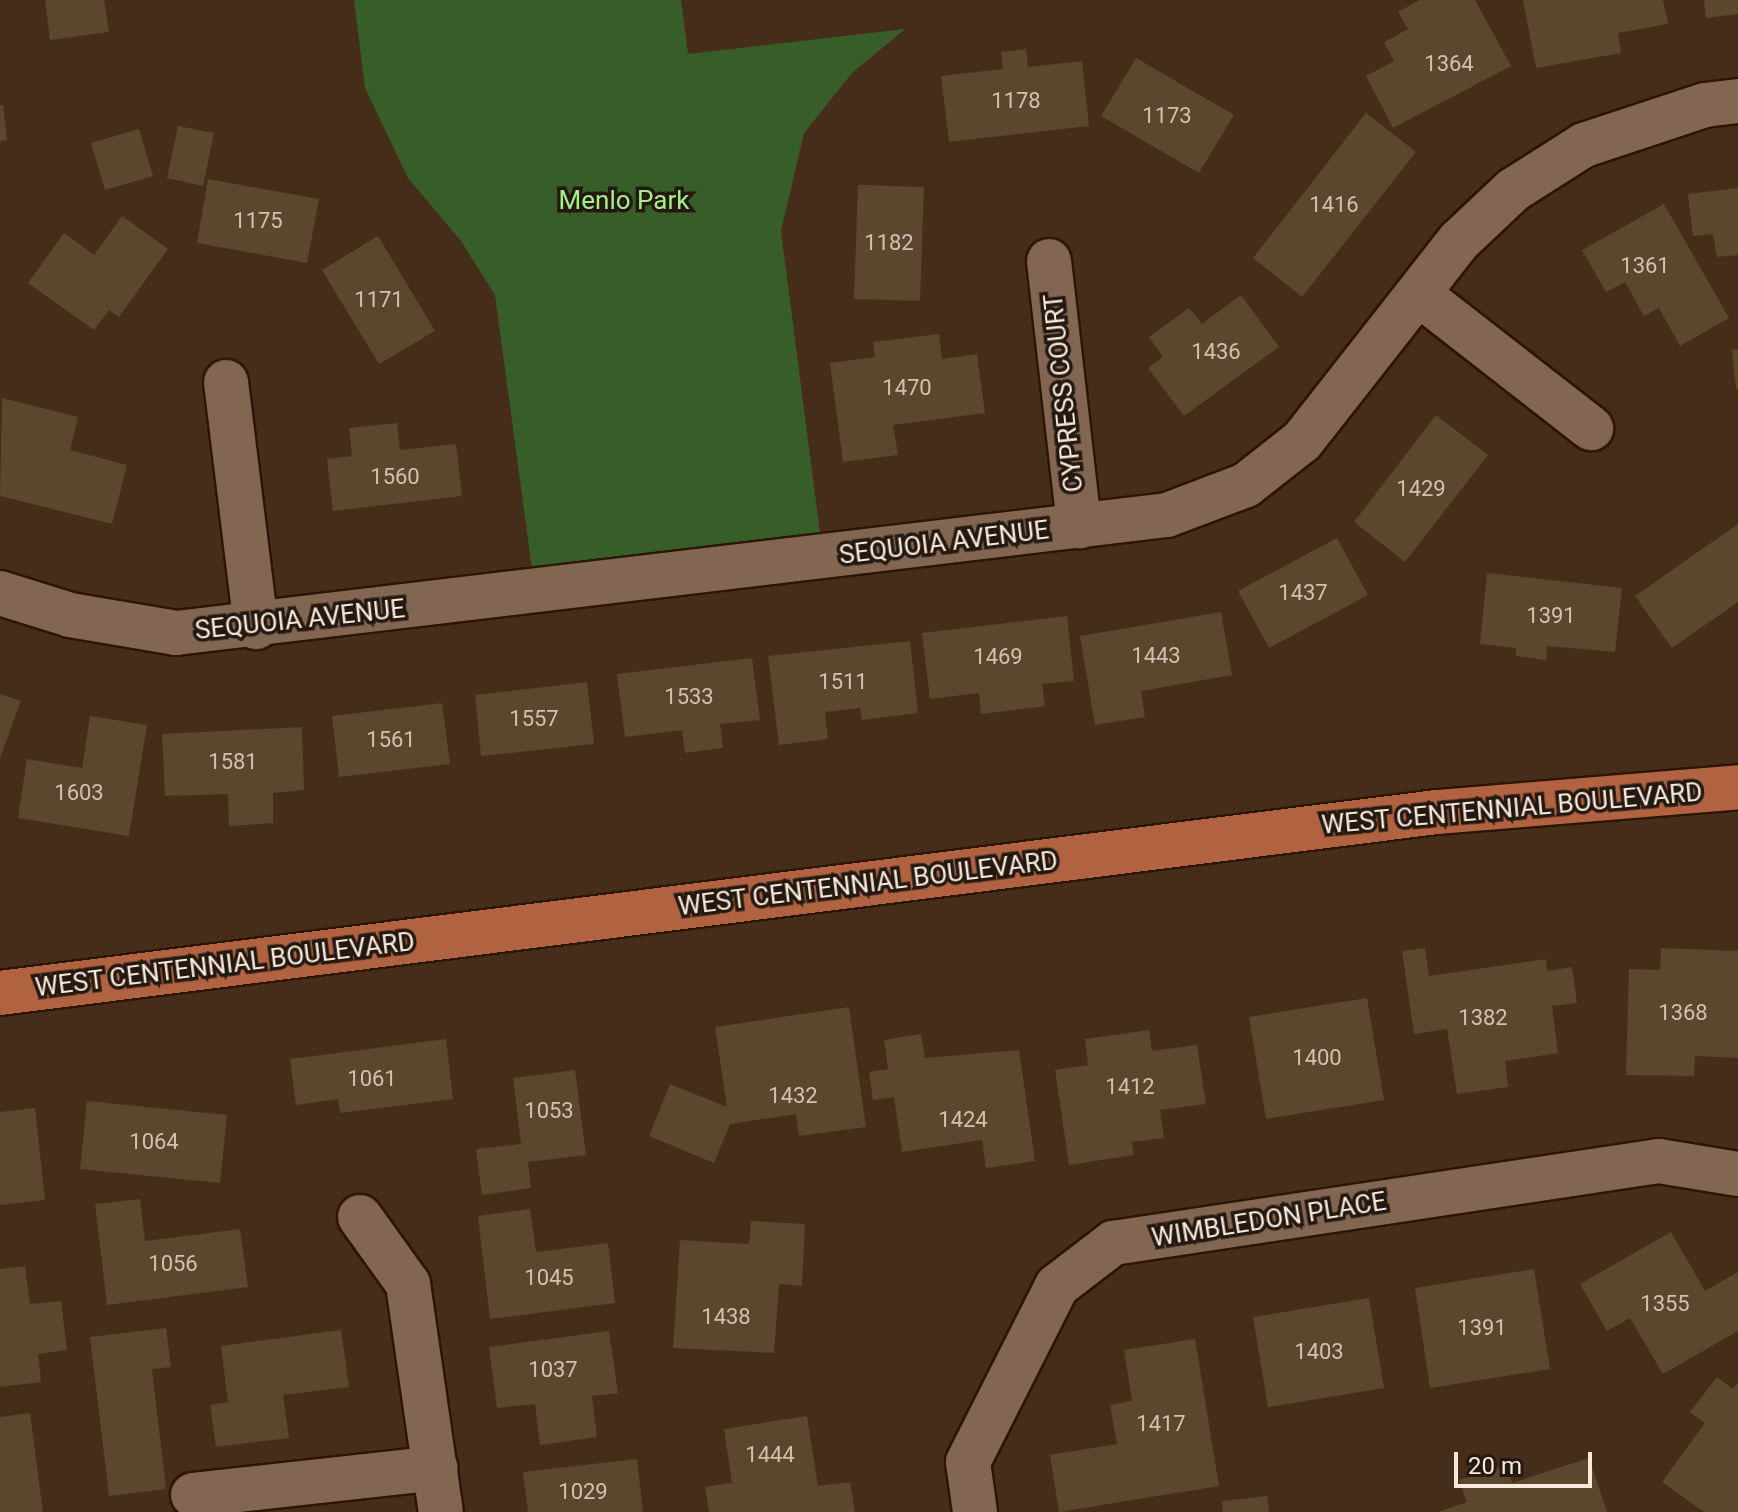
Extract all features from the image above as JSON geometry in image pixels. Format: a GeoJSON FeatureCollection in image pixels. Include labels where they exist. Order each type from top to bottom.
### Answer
{"type":"FeatureCollection","features":[{"type":"Feature","properties":{"kind":"main road","name":"WEST CENTENNIAL BOULEVARD"},"geometry":{"type":"LineString","coordinates":[[0,993],[1437,812],[1738,787]]}},
{"type":"Feature","properties":{"kind":"street","name":"SEQUOIA AVENUE"},"geometry":{"type":"LineString","coordinates":[[0,593],[70,615],[176,633],[256,627],[1167,515],[1246,485],[1302,441],[1420,295],[1459,241],[1513,190],[1584,145],[1705,105],[1738,101]]}},
{"type":"Feature","properties":{"kind":"street","name":"CYPRESS COURT"},"geometry":{"type":"LineString","coordinates":[[1049,261],[1079,526]]}},
{"type":"Feature","properties":{"kind":"street"},"geometry":{"type":"LineString","coordinates":[[1420,295],[1591,428]]}},
{"type":"Feature","properties":{"kind":"street"},"geometry":{"type":"LineString","coordinates":[[226,382],[256,627]]}},
{"type":"Feature","properties":{"kind":"street","name":"WIMBLEDON PLACE"},"geometry":{"type":"LineString","coordinates":[[975,1512],[968,1462],[1057,1286],[1113,1243],[1659,1161],[1738,1174]]}},
{"type":"Feature","properties":{"kind":"street"},"geometry":{"type":"LineString","coordinates":[[360,1217],[408,1284],[441,1512]]}},
{"type":"Feature","properties":{"kind":"street"},"geometry":{"type":"LineString","coordinates":[[193,1495],[436,1468]]}},
{"type":"Feature","properties":{"kind":"green space","name":"Menlo Park"},"geometry":{"type":"Polygon","coordinates":[[[354,0],[681,0],[688,54],[905,29],[852,73],[804,133],[781,231],[820,533],[532,569],[495,295],[461,241],[408,178],[365,88],[354,0]]]}},
{"type":"Feature","properties":{"kind":"building"},"geometry":{"type":"Polygon","coordinates":[[[45,0],[104,0],[109,32],[50,40],[45,0]]]}},
{"type":"Feature","properties":{"kind":"building"},"geometry":{"type":"Polygon","coordinates":[[[1420,0],[1475,0],[1511,66],[1393,128],[1366,76],[1394,61],[1384,42],[1408,29],[1398,12],[1420,0]]]}},
{"type":"Feature","properties":{"kind":"building"},"geometry":{"type":"Polygon","coordinates":[[[1523,0],[1663,0],[1668,24],[1618,33],[1621,53],[1536,68],[1523,0]]]}},
{"type":"Feature","properties":{"kind":"building"},"geometry":{"type":"Polygon","coordinates":[[[1704,0],[1738,0],[1738,14],[1706,18],[1704,0]]]}},
{"type":"Feature","properties":{"kind":"building"},"geometry":{"type":"Polygon","coordinates":[[[1026,49],[1028,67],[1082,61],[1089,126],[949,142],[941,76],[1003,69],[1001,52],[1026,49]]]}},
{"type":"Feature","properties":{"kind":"building"},"geometry":{"type":"Polygon","coordinates":[[[1136,58],[1234,115],[1199,173],[1101,116],[1136,58]]]}},
{"type":"Feature","properties":{"kind":"building"},"geometry":{"type":"Polygon","coordinates":[[[0,105],[3,105],[7,140],[0,141],[0,105]]]}},
{"type":"Feature","properties":{"kind":"building"},"geometry":{"type":"Polygon","coordinates":[[[1366,113],[1416,152],[1302,297],[1253,258],[1366,113]]]}},
{"type":"Feature","properties":{"kind":"building"},"geometry":{"type":"Polygon","coordinates":[[[178,126],[214,133],[203,186],[167,178],[178,126]]]}},
{"type":"Feature","properties":{"kind":"building"},"geometry":{"type":"Polygon","coordinates":[[[139,129],[153,176],[105,190],[91,143],[139,129]]]}},
{"type":"Feature","properties":{"kind":"building"},"geometry":{"type":"Polygon","coordinates":[[[208,179],[319,199],[307,263],[197,243],[208,179]]]}},
{"type":"Feature","properties":{"kind":"building"},"geometry":{"type":"Polygon","coordinates":[[[858,185],[924,187],[920,301],[854,299],[858,185]]]}},
{"type":"Feature","properties":{"kind":"building"},"geometry":{"type":"Polygon","coordinates":[[[1738,188],[1738,255],[1717,257],[1713,234],[1693,236],[1688,194],[1738,188]]]}},
{"type":"Feature","properties":{"kind":"building"},"geometry":{"type":"Polygon","coordinates":[[[1664,204],[1729,318],[1680,346],[1659,308],[1644,316],[1625,282],[1606,292],[1582,250],[1664,204]]]}},
{"type":"Feature","properties":{"kind":"building"},"geometry":{"type":"Polygon","coordinates":[[[122,216],[168,249],[119,317],[109,310],[94,330],[28,283],[64,233],[94,255],[122,216]]]}},
{"type":"Feature","properties":{"kind":"building"},"geometry":{"type":"Polygon","coordinates":[[[378,236],[435,331],[379,364],[322,270],[378,236]]]}},
{"type":"Feature","properties":{"kind":"building"},"geometry":{"type":"Polygon","coordinates":[[[1241,295],[1279,347],[1184,416],[1148,368],[1163,357],[1149,337],[1189,308],[1202,324],[1241,295]]]}},
{"type":"Feature","properties":{"kind":"building"},"geometry":{"type":"Polygon","coordinates":[[[939,334],[942,359],[977,354],[985,413],[893,425],[898,455],[843,462],[830,363],[875,357],[873,342],[939,334]]]}},
{"type":"Feature","properties":{"kind":"building"},"geometry":{"type":"Polygon","coordinates":[[[1738,349],[1738,389],[1736,389],[1732,350],[1738,349]]]}},
{"type":"Feature","properties":{"kind":"building"},"geometry":{"type":"Polygon","coordinates":[[[2,398],[78,417],[70,450],[127,465],[112,524],[0,496],[2,398]]]}},
{"type":"Feature","properties":{"kind":"building"},"geometry":{"type":"Polygon","coordinates":[[[1436,415],[1488,455],[1405,562],[1354,522],[1436,415]]]}},
{"type":"Feature","properties":{"kind":"building"},"geometry":{"type":"Polygon","coordinates":[[[397,423],[400,450],[456,444],[462,496],[333,511],[327,459],[352,456],[349,428],[397,423]]]}},
{"type":"Feature","properties":{"kind":"building"},"geometry":{"type":"Polygon","coordinates":[[[1738,524],[1738,602],[1672,648],[1635,596],[1738,524]]]}},
{"type":"Feature","properties":{"kind":"building"},"geometry":{"type":"Polygon","coordinates":[[[1337,538],[1368,595],[1269,648],[1238,591],[1337,538]]]}},
{"type":"Feature","properties":{"kind":"building"},"geometry":{"type":"Polygon","coordinates":[[[1487,573],[1622,588],[1615,652],[1547,646],[1546,660],[1516,656],[1516,648],[1480,644],[1487,573]]]}},
{"type":"Feature","properties":{"kind":"building"},"geometry":{"type":"Polygon","coordinates":[[[1221,612],[1232,675],[1141,691],[1145,717],[1095,725],[1080,636],[1221,612]]]}},
{"type":"Feature","properties":{"kind":"building"},"geometry":{"type":"Polygon","coordinates":[[[1067,616],[1074,681],[1042,684],[1045,706],[981,714],[979,693],[930,699],[922,633],[1067,616]]]}},
{"type":"Feature","properties":{"kind":"building"},"geometry":{"type":"Polygon","coordinates":[[[910,641],[918,713],[862,720],[860,708],[825,712],[828,739],[779,745],[768,656],[910,641]]]}},
{"type":"Feature","properties":{"kind":"building"},"geometry":{"type":"Polygon","coordinates":[[[752,658],[760,720],[720,724],[723,748],[685,753],[682,730],[625,737],[617,674],[752,658]]]}},
{"type":"Feature","properties":{"kind":"building"},"geometry":{"type":"Polygon","coordinates":[[[587,682],[594,744],[481,756],[475,695],[587,682]]]}},
{"type":"Feature","properties":{"kind":"building"},"geometry":{"type":"Polygon","coordinates":[[[0,694],[21,701],[0,758],[0,694]]]}},
{"type":"Feature","properties":{"kind":"building"},"geometry":{"type":"Polygon","coordinates":[[[442,703],[450,764],[339,777],[332,716],[442,703]]]}},
{"type":"Feature","properties":{"kind":"building"},"geometry":{"type":"Polygon","coordinates":[[[90,716],[147,725],[129,836],[18,818],[27,759],[82,768],[90,716]]]}},
{"type":"Feature","properties":{"kind":"building"},"geometry":{"type":"Polygon","coordinates":[[[302,727],[304,790],[273,793],[273,823],[229,826],[228,794],[165,796],[162,734],[302,727]]]}},
{"type":"Feature","properties":{"kind":"building"},"geometry":{"type":"Polygon","coordinates":[[[1425,948],[1429,976],[1546,959],[1547,971],[1572,967],[1577,1003],[1552,1006],[1558,1053],[1505,1061],[1508,1087],[1457,1094],[1447,1029],[1414,1034],[1402,951],[1425,948]]]}},
{"type":"Feature","properties":{"kind":"building"},"geometry":{"type":"Polygon","coordinates":[[[1661,948],[1738,951],[1738,1058],[1695,1056],[1694,1076],[1626,1075],[1629,969],[1660,970],[1661,948]]]}},
{"type":"Feature","properties":{"kind":"building"},"geometry":{"type":"Polygon","coordinates":[[[1367,998],[1384,1100],[1266,1119],[1249,1017],[1367,998]]]}},
{"type":"Feature","properties":{"kind":"building"},"geometry":{"type":"Polygon","coordinates":[[[849,1007],[866,1127],[799,1136],[796,1114],[730,1124],[714,1163],[649,1136],[670,1084],[727,1107],[715,1027],[849,1007]]]}},
{"type":"Feature","properties":{"kind":"building"},"geometry":{"type":"Polygon","coordinates":[[[1149,1030],[1152,1051],[1197,1045],[1206,1104],[1160,1110],[1164,1138],[1132,1142],[1134,1155],[1069,1165],[1055,1070],[1088,1065],[1085,1039],[1149,1030]]]}},
{"type":"Feature","properties":{"kind":"building"},"geometry":{"type":"Polygon","coordinates":[[[921,1034],[925,1058],[1019,1050],[1035,1161],[986,1168],[982,1140],[902,1152],[894,1097],[873,1100],[869,1072],[888,1069],[884,1040],[921,1034]]]}},
{"type":"Feature","properties":{"kind":"building"},"geometry":{"type":"Polygon","coordinates":[[[446,1039],[453,1099],[340,1113],[338,1099],[296,1105],[290,1059],[446,1039]]]}},
{"type":"Feature","properties":{"kind":"building"},"geometry":{"type":"Polygon","coordinates":[[[575,1070],[586,1155],[528,1162],[531,1188],[482,1195],[476,1149],[521,1144],[513,1078],[575,1070]]]}},
{"type":"Feature","properties":{"kind":"building"},"geometry":{"type":"Polygon","coordinates":[[[87,1101],[227,1115],[220,1183],[80,1169],[87,1101]]]}},
{"type":"Feature","properties":{"kind":"building"},"geometry":{"type":"Polygon","coordinates":[[[35,1108],[45,1200],[0,1205],[0,1112],[35,1108]]]}},
{"type":"Feature","properties":{"kind":"building"},"geometry":{"type":"Polygon","coordinates":[[[140,1199],[145,1241],[240,1229],[248,1287],[107,1305],[95,1204],[140,1199]]]}},
{"type":"Feature","properties":{"kind":"building"},"geometry":{"type":"Polygon","coordinates":[[[530,1209],[536,1252],[608,1243],[615,1303],[490,1319],[478,1216],[530,1209]]]}},
{"type":"Feature","properties":{"kind":"building"},"geometry":{"type":"Polygon","coordinates":[[[751,1221],[805,1224],[802,1286],[779,1284],[774,1353],[673,1348],[680,1240],[749,1244],[751,1221]]]}},
{"type":"Feature","properties":{"kind":"building"},"geometry":{"type":"Polygon","coordinates":[[[1671,1232],[1705,1291],[1738,1272],[1738,1331],[1663,1374],[1630,1318],[1607,1331],[1580,1284],[1671,1232]]]}},
{"type":"Feature","properties":{"kind":"building"},"geometry":{"type":"Polygon","coordinates":[[[25,1266],[30,1304],[61,1301],[67,1350],[38,1354],[41,1382],[0,1387],[0,1269],[25,1266]]]}},
{"type":"Feature","properties":{"kind":"building"},"geometry":{"type":"Polygon","coordinates":[[[1534,1269],[1550,1369],[1430,1388],[1415,1288],[1534,1269]]]}},
{"type":"Feature","properties":{"kind":"building"},"geometry":{"type":"Polygon","coordinates":[[[1369,1298],[1384,1388],[1268,1407],[1253,1317],[1369,1298]]]}},
{"type":"Feature","properties":{"kind":"building"},"geometry":{"type":"Polygon","coordinates":[[[166,1328],[171,1367],[152,1369],[166,1489],[109,1496],[90,1337],[166,1328]]]}},
{"type":"Feature","properties":{"kind":"building"},"geometry":{"type":"Polygon","coordinates":[[[341,1330],[349,1387],[283,1395],[289,1438],[216,1447],[210,1405],[228,1402],[221,1346],[341,1330]]]}},
{"type":"Feature","properties":{"kind":"building"},"geometry":{"type":"Polygon","coordinates":[[[609,1331],[618,1393],[592,1396],[597,1437],[540,1445],[535,1404],[497,1408],[489,1347],[609,1331]]]}},
{"type":"Feature","properties":{"kind":"building"},"geometry":{"type":"Polygon","coordinates":[[[1195,1339],[1219,1486],[1059,1512],[1050,1455],[1117,1444],[1110,1405],[1132,1401],[1124,1350],[1195,1339]]]}},
{"type":"Feature","properties":{"kind":"building"},"geometry":{"type":"Polygon","coordinates":[[[1717,1377],[1733,1389],[1738,1382],[1738,1512],[1704,1512],[1662,1482],[1705,1423],[1690,1412],[1717,1377]]]}},
{"type":"Feature","properties":{"kind":"building"},"geometry":{"type":"Polygon","coordinates":[[[30,1413],[43,1512],[0,1512],[0,1417],[30,1413]]]}},
{"type":"Feature","properties":{"kind":"building"},"geometry":{"type":"Polygon","coordinates":[[[807,1416],[818,1486],[850,1482],[855,1512],[709,1512],[705,1487],[732,1483],[724,1429],[807,1416]]]}},
{"type":"Feature","properties":{"kind":"building"},"geometry":{"type":"Polygon","coordinates":[[[1589,1458],[1607,1512],[1438,1512],[1467,1502],[1459,1480],[1507,1465],[1512,1483],[1589,1458]]]}},
{"type":"Feature","properties":{"kind":"building"},"geometry":{"type":"Polygon","coordinates":[[[637,1459],[643,1512],[528,1512],[523,1472],[637,1459]]]}},
{"type":"Feature","properties":{"kind":"building"},"geometry":{"type":"Polygon","coordinates":[[[1267,1496],[1269,1512],[1223,1512],[1222,1501],[1267,1496]]]}}]}
